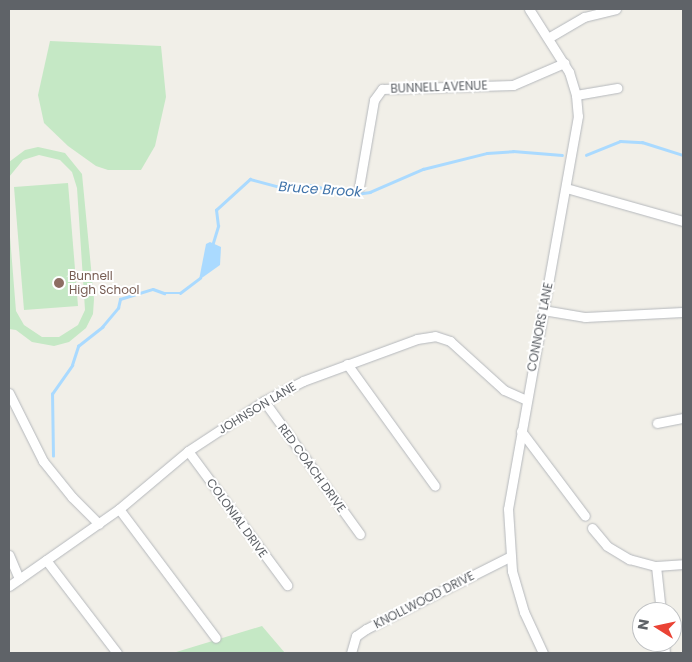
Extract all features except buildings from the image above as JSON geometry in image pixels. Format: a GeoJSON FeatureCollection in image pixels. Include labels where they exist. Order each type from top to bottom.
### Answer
{"type":"FeatureCollection","features":[{"type":"Feature","properties":{"kind":"street","name":"CONNORS LANE"},"geometry":{"type":"LineString","coordinates":[[529,9],[564,63],[576,95],[577,126],[509,499],[509,557],[524,612],[543,653]]}},
{"type":"Feature","properties":{"kind":"street"},"geometry":{"type":"LineString","coordinates":[[548,38],[595,11],[616,9]]}},
{"type":"Feature","properties":{"kind":"street","name":"BUNNELL AVENUE"},"geometry":{"type":"LineString","coordinates":[[359,187],[374,100],[382,89],[513,85],[564,63]]}},
{"type":"Feature","properties":{"kind":"street"},"geometry":{"type":"LineString","coordinates":[[576,95],[617,88]]}},
{"type":"Feature","properties":{"kind":"street"},"geometry":{"type":"LineString","coordinates":[[566,188],[683,221]]}},
{"type":"Feature","properties":{"kind":"street"},"geometry":{"type":"LineString","coordinates":[[543,310],[585,317],[683,312]]}},
{"type":"Feature","properties":{"kind":"street","name":"JOHNSON LANE"},"geometry":{"type":"LineString","coordinates":[[9,586],[119,509],[188,451],[264,401],[303,381],[347,364],[417,339],[440,337],[461,350],[504,390],[526,400]]}},
{"type":"Feature","properties":{"kind":"street"},"geometry":{"type":"LineString","coordinates":[[347,364],[435,486]]}},
{"type":"Feature","properties":{"kind":"street"},"geometry":{"type":"LineString","coordinates":[[9,393],[43,461],[72,497],[99,524]]}},
{"type":"Feature","properties":{"kind":"street","name":"RED COACH DRIVE"},"geometry":{"type":"LineString","coordinates":[[264,401],[360,534]]}},
{"type":"Feature","properties":{"kind":"street"},"geometry":{"type":"LineString","coordinates":[[657,423],[683,418]]}},
{"type":"Feature","properties":{"kind":"street"},"geometry":{"type":"LineString","coordinates":[[521,431],[585,516]]}},
{"type":"Feature","properties":{"kind":"street","name":"COLONIAL DRIVE"},"geometry":{"type":"LineString","coordinates":[[188,451],[287,585]]}},
{"type":"Feature","properties":{"kind":"street"},"geometry":{"type":"LineString","coordinates":[[119,509],[216,638]]}},
{"type":"Feature","properties":{"kind":"street"},"geometry":{"type":"LineString","coordinates":[[592,528],[618,554],[656,566],[683,564]]}},
{"type":"Feature","properties":{"kind":"street"},"geometry":{"type":"LineString","coordinates":[[9,555],[19,579]]}},
{"type":"Feature","properties":{"kind":"street","name":"KNOLLWOOD DRIVE"},"geometry":{"type":"LineString","coordinates":[[351,653],[356,636],[366,629],[509,557]]}},
{"type":"Feature","properties":{"kind":"street"},"geometry":{"type":"LineString","coordinates":[[46,560],[117,653]]}},
{"type":"Feature","properties":{"kind":"street"},"geometry":{"type":"LineString","coordinates":[[656,566],[660,602]]}},
{"type":"Feature","properties":{"kind":"green space"},"geometry":{"type":"Polygon","coordinates":[[[50,41],[161,46],[166,97],[155,146],[141,170],[108,170],[96,166],[68,146],[44,123],[38,95],[50,41]]]}},
{"type":"Feature","properties":{"kind":"green space"},"geometry":{"type":"Polygon","coordinates":[[[38,147],[65,153],[82,174],[94,299],[93,314],[86,328],[69,342],[54,346],[32,342],[16,330],[9,329],[9,224],[16,311],[24,325],[42,337],[59,337],[78,325],[85,310],[77,188],[72,172],[60,160],[39,155],[23,160],[9,177],[9,162],[25,150],[38,147]]]}},
{"type":"Feature","properties":{"kind":"green space"},"geometry":{"type":"Polygon","coordinates":[[[68,183],[78,306],[24,310],[14,187],[68,183]]]}},
{"type":"Feature","properties":{"kind":"green space"},"geometry":{"type":"Polygon","coordinates":[[[262,626],[285,653],[173,653],[262,626]]]}},
{"type":"Feature","properties":{"kind":"water"},"geometry":{"type":"Polygon","coordinates":[[[210,242],[221,247],[220,265],[199,280],[206,244],[210,242]]]}},
{"type":"Feature","properties":{"kind":"waterway","name":"Bruce Brook"},"geometry":{"type":"LineString","coordinates":[[586,155],[620,141],[642,142],[683,155]]}},
{"type":"Feature","properties":{"kind":"waterway","name":"Bruce Brook"},"geometry":{"type":"LineString","coordinates":[[212,246],[218,226],[216,210],[250,179],[283,188],[314,185],[332,192],[356,194],[370,192],[423,169],[487,153],[513,151],[562,155]]}},
{"type":"Feature","properties":{"kind":"waterway","name":"Bruce Brook"},"geometry":{"type":"LineString","coordinates":[[53,456],[52,394],[72,365],[78,346],[102,327],[118,308],[120,299],[153,289],[164,293],[180,293],[200,278]]}},
{"type":"Feature","properties":{"kind":"place","name":"Bunnell High School"},"geometry":{"type":"Point","coordinates":[59,283]}}]}
